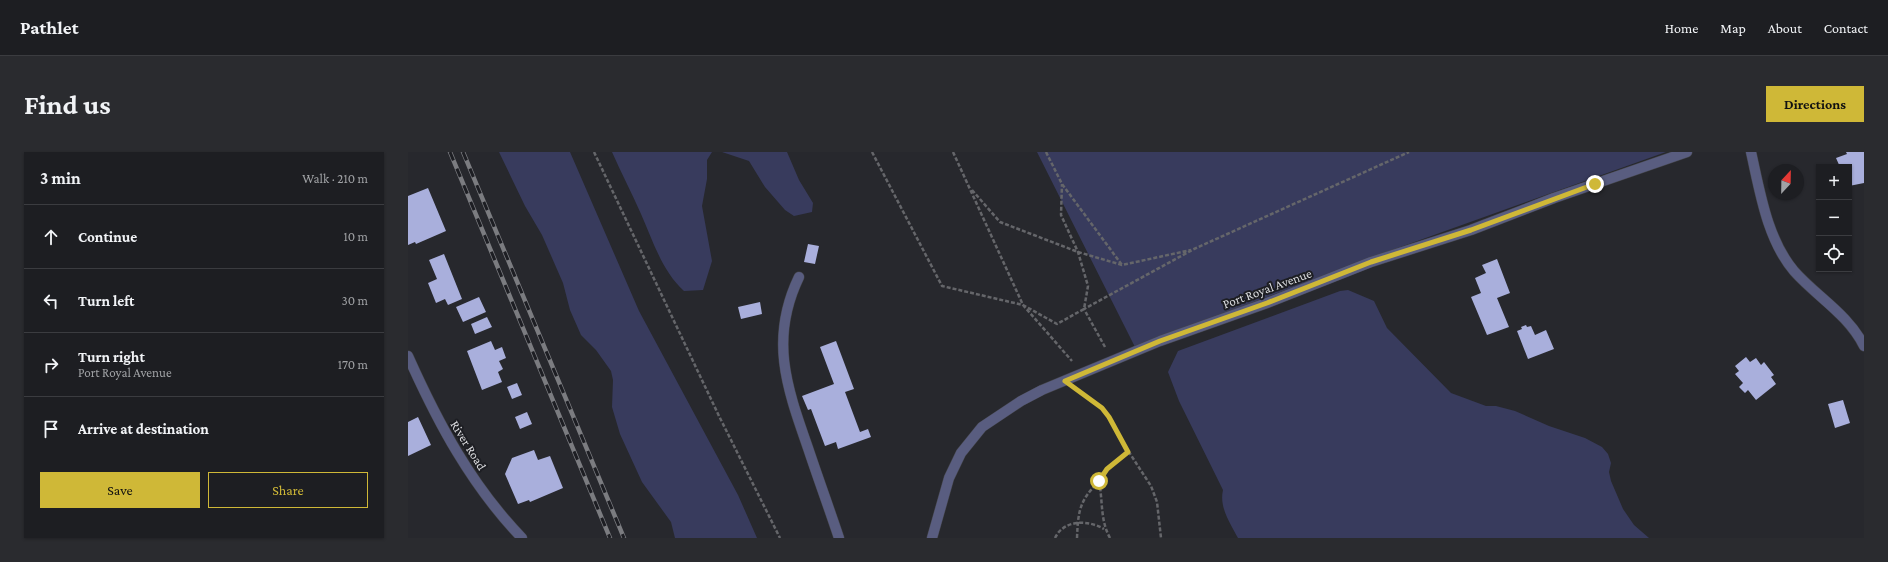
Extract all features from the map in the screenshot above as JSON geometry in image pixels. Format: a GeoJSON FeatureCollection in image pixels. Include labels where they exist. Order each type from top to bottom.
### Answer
{"type":"FeatureCollection","features":[{"type":"Feature","properties":{"kind":"street","name":"Port Royal Avenue"},"geometry":{"type":"LineString","coordinates":[[932,538],[949,478],[961,453],[974,434],[1006,410],[1042,390],[1160,341],[1267,303],[1371,262],[1471,230],[1554,198],[1687,152]]}},
{"type":"Feature","properties":{"kind":"street"},"geometry":{"type":"LineString","coordinates":[[1751,152],[1771,230],[1784,256],[1794,270],[1808,285],[1837,310],[1850,325],[1864,346]]}},
{"type":"Feature","properties":{"kind":"street"},"geometry":{"type":"LineString","coordinates":[[799,277],[792,290],[786,315],[783,348],[784,368],[789,395],[839,538]]}},
{"type":"Feature","properties":{"kind":"street","name":"River Road"},"geometry":{"type":"LineString","coordinates":[[408,356],[432,410],[459,457],[485,494],[522,538]]}},
{"type":"Feature","properties":{"kind":"path"},"geometry":{"type":"LineString","coordinates":[[594,152],[699,374],[780,538]]}},
{"type":"Feature","properties":{"kind":"path"},"geometry":{"type":"LineString","coordinates":[[872,152],[942,286],[1023,305],[1058,324],[1194,249],[1409,152]]}},
{"type":"Feature","properties":{"kind":"path"},"geometry":{"type":"LineString","coordinates":[[953,152],[1023,305],[1083,374]]}},
{"type":"Feature","properties":{"kind":"path"},"geometry":{"type":"LineString","coordinates":[[1046,152],[1062,184],[1122,265]]}},
{"type":"Feature","properties":{"kind":"path"},"geometry":{"type":"LineString","coordinates":[[1062,184],[1061,215],[1078,252],[1088,286],[1084,309],[1112,362]]}},
{"type":"Feature","properties":{"kind":"path"},"geometry":{"type":"LineString","coordinates":[[970,188],[1000,222],[1078,252],[1122,265],[1194,249]]}},
{"type":"Feature","properties":{"kind":"path"},"geometry":{"type":"LineString","coordinates":[[1065,381],[1102,408],[1109,417],[1128,452],[1151,486],[1157,502],[1161,538]]}},
{"type":"Feature","properties":{"kind":"path"},"geometry":{"type":"LineString","coordinates":[[1077,538],[1078,513],[1091,488],[1099,481],[1107,469],[1128,452]]}},
{"type":"Feature","properties":{"kind":"path"},"geometry":{"type":"LineString","coordinates":[[1099,481],[1105,529],[1110,538]]}},
{"type":"Feature","properties":{"kind":"path"},"geometry":{"type":"LineString","coordinates":[[1055,538],[1066,526],[1078,522],[1097,524],[1105,529]]}},
{"type":"Feature","properties":{"kind":"shaded area"},"geometry":{"type":"Polygon","coordinates":[[[499,152],[570,152],[639,311],[738,495],[757,538],[675,538],[671,522],[642,482],[620,434],[612,407],[613,380],[611,371],[596,350],[581,335],[570,310],[563,283],[542,235],[525,206],[499,152]]]}},
{"type":"Feature","properties":{"kind":"shaded area"},"geometry":{"type":"Polygon","coordinates":[[[612,152],[712,152],[707,160],[707,179],[702,206],[712,261],[703,290],[684,291],[676,283],[664,265],[612,152]]]}},
{"type":"Feature","properties":{"kind":"shaded area"},"geometry":{"type":"Polygon","coordinates":[[[722,152],[787,152],[799,180],[813,203],[812,212],[794,216],[785,210],[765,187],[749,161],[722,152]]]}},
{"type":"Feature","properties":{"kind":"shaded area"},"geometry":{"type":"Polygon","coordinates":[[[1037,152],[1666,152],[1395,249],[1135,347],[1037,152]]]}},
{"type":"Feature","properties":{"kind":"shaded area"},"geometry":{"type":"Polygon","coordinates":[[[1348,290],[1374,301],[1387,328],[1451,393],[1486,406],[1496,406],[1515,411],[1549,426],[1585,438],[1602,447],[1608,454],[1611,463],[1609,472],[1611,481],[1623,509],[1634,525],[1649,538],[1238,538],[1224,509],[1222,496],[1223,490],[1179,401],[1168,372],[1178,351],[1340,291],[1348,290]]]}},
{"type":"Feature","properties":{"kind":"building"},"geometry":{"type":"Polygon","coordinates":[[[1846,152],[1864,152],[1864,183],[1852,185],[1852,164],[1839,164],[1836,158],[1847,154],[1846,152]]]}},
{"type":"Feature","properties":{"kind":"building"},"geometry":{"type":"Polygon","coordinates":[[[428,188],[446,231],[416,244],[415,242],[408,245],[408,196],[428,188]]]}},
{"type":"Feature","properties":{"kind":"building"},"geometry":{"type":"Polygon","coordinates":[[[808,244],[819,246],[815,264],[804,262],[808,244]]]}},
{"type":"Feature","properties":{"kind":"building"},"geometry":{"type":"Polygon","coordinates":[[[444,254],[462,299],[448,305],[445,299],[436,303],[428,283],[437,279],[429,260],[444,254]]]}},
{"type":"Feature","properties":{"kind":"building"},"geometry":{"type":"Polygon","coordinates":[[[1497,259],[1510,293],[1497,298],[1509,327],[1487,335],[1471,297],[1481,293],[1475,278],[1486,273],[1482,265],[1497,259]]]}},
{"type":"Feature","properties":{"kind":"building"},"geometry":{"type":"Polygon","coordinates":[[[479,297],[486,312],[463,322],[456,307],[479,297]]]}},
{"type":"Feature","properties":{"kind":"building"},"geometry":{"type":"Polygon","coordinates":[[[760,302],[762,314],[741,319],[738,307],[760,302]]]}},
{"type":"Feature","properties":{"kind":"building"},"geometry":{"type":"Polygon","coordinates":[[[487,317],[492,327],[475,334],[471,324],[487,317]]]}},
{"type":"Feature","properties":{"kind":"building"},"geometry":{"type":"Polygon","coordinates":[[[1526,325],[1527,327],[1531,326],[1535,335],[1546,330],[1554,349],[1528,359],[1517,331],[1526,325]]]}},
{"type":"Feature","properties":{"kind":"building"},"geometry":{"type":"Polygon","coordinates":[[[491,341],[495,350],[502,347],[506,358],[499,361],[503,369],[498,372],[502,382],[482,390],[467,351],[491,341]]]}},
{"type":"Feature","properties":{"kind":"building"},"geometry":{"type":"Polygon","coordinates":[[[836,341],[854,389],[845,392],[860,432],[868,429],[871,437],[838,449],[836,442],[825,446],[811,409],[808,410],[802,396],[834,384],[820,347],[836,341]]]}},
{"type":"Feature","properties":{"kind":"building"},"geometry":{"type":"Polygon","coordinates":[[[1746,357],[1750,362],[1756,358],[1761,365],[1764,362],[1774,375],[1771,377],[1776,384],[1756,400],[1748,390],[1745,393],[1739,387],[1743,383],[1735,374],[1739,371],[1735,366],[1746,357]]]}},
{"type":"Feature","properties":{"kind":"building"},"geometry":{"type":"Polygon","coordinates":[[[517,383],[522,395],[512,399],[507,387],[517,383]]]}},
{"type":"Feature","properties":{"kind":"building"},"geometry":{"type":"Polygon","coordinates":[[[1843,400],[1850,423],[1835,428],[1828,404],[1843,400]]]}},
{"type":"Feature","properties":{"kind":"building"},"geometry":{"type":"Polygon","coordinates":[[[527,412],[532,424],[520,429],[515,417],[527,412]]]}},
{"type":"Feature","properties":{"kind":"building"},"geometry":{"type":"Polygon","coordinates":[[[418,417],[431,445],[408,456],[408,422],[418,417]]]}},
{"type":"Feature","properties":{"kind":"building"},"geometry":{"type":"Polygon","coordinates":[[[534,450],[538,460],[550,456],[563,488],[530,502],[529,500],[518,504],[505,474],[512,458],[534,450]]]}},
{"type":"Feature","properties":{"kind":"railway"},"geometry":{"type":"LineString","coordinates":[[450,152],[610,538]]}},
{"type":"Feature","properties":{"kind":"railway"},"geometry":{"type":"LineString","coordinates":[[463,152],[624,538]]}},
{"type":"Feature","properties":{"kind":"route"},"geometry":{"type":"LineString","coordinates":[[1099,481],[1107,469],[1128,452],[1109,417],[1102,408],[1065,381],[1160,341],[1267,303],[1371,262],[1471,230],[1595,184]]}}]}
